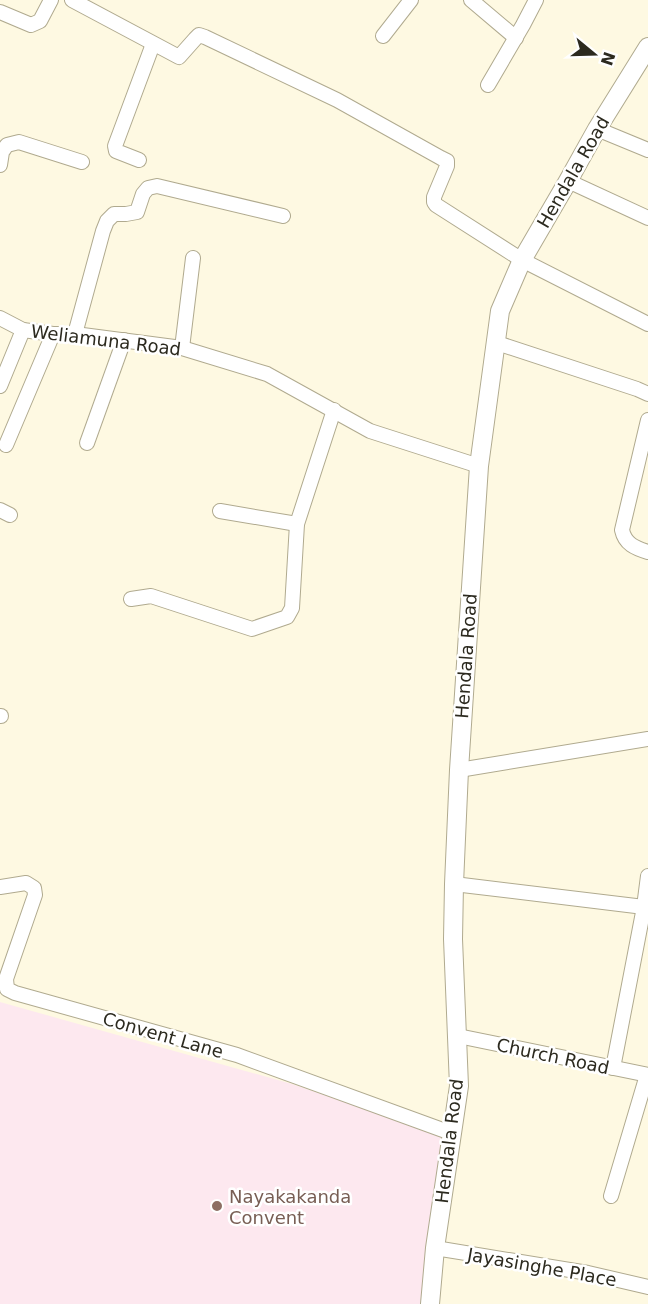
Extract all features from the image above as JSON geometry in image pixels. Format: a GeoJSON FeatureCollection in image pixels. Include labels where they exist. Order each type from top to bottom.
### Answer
{"type":"FeatureCollection","features":[{"type":"Feature","properties":{"kind":"main road","name":"Hendala Road"},"geometry":{"type":"LineString","coordinates":[[430,1304],[435,1248],[459,1086],[453,939],[459,770],[479,466],[500,312],[522,260],[597,129],[648,47]]}},
{"type":"Feature","properties":{"kind":"street"},"geometry":{"type":"LineString","coordinates":[[0,12],[31,25],[40,21],[51,0]]}},
{"type":"Feature","properties":{"kind":"street"},"geometry":{"type":"LineString","coordinates":[[72,0],[179,57],[199,35],[205,37],[337,100],[441,158],[447,162],[447,166],[434,202],[522,260],[648,324]]}},
{"type":"Feature","properties":{"kind":"street"},"geometry":{"type":"LineString","coordinates":[[383,36],[411,0]]}},
{"type":"Feature","properties":{"kind":"street"},"geometry":{"type":"LineString","coordinates":[[471,0],[516,38]]}},
{"type":"Feature","properties":{"kind":"street"},"geometry":{"type":"LineString","coordinates":[[488,85],[536,0]]}},
{"type":"Feature","properties":{"kind":"street"},"geometry":{"type":"LineString","coordinates":[[139,160],[116,151],[115,146],[153,44]]}},
{"type":"Feature","properties":{"kind":"street"},"geometry":{"type":"LineString","coordinates":[[597,129],[648,150]]}},
{"type":"Feature","properties":{"kind":"street"},"geometry":{"type":"LineString","coordinates":[[0,165],[2,152],[8,145],[19,142],[82,162]]}},
{"type":"Feature","properties":{"kind":"street"},"geometry":{"type":"LineString","coordinates":[[568,182],[648,218]]}},
{"type":"Feature","properties":{"kind":"street"},"geometry":{"type":"LineString","coordinates":[[75,334],[107,221],[114,214],[137,212],[143,194],[148,188],[157,186],[283,216]]}},
{"type":"Feature","properties":{"kind":"street"},"geometry":{"type":"LineString","coordinates":[[182,348],[193,258]]}},
{"type":"Feature","properties":{"kind":"street","name":"Weliamuna Road"},"geometry":{"type":"LineString","coordinates":[[0,319],[23,330],[75,334],[182,348],[267,375],[370,431],[479,466]]}},
{"type":"Feature","properties":{"kind":"street"},"geometry":{"type":"LineString","coordinates":[[0,386],[23,330]]}},
{"type":"Feature","properties":{"kind":"street"},"geometry":{"type":"LineString","coordinates":[[6,445],[53,334]]}},
{"type":"Feature","properties":{"kind":"street"},"geometry":{"type":"LineString","coordinates":[[87,443],[124,340]]}},
{"type":"Feature","properties":{"kind":"street"},"geometry":{"type":"LineString","coordinates":[[497,343],[648,393]]}},
{"type":"Feature","properties":{"kind":"street"},"geometry":{"type":"LineString","coordinates":[[130,599],[151,596],[252,629],[287,617],[292,608],[297,524],[334,410]]}},
{"type":"Feature","properties":{"kind":"street"},"geometry":{"type":"LineString","coordinates":[[648,420],[622,530],[623,537],[633,547],[648,552]]}},
{"type":"Feature","properties":{"kind":"street"},"geometry":{"type":"LineString","coordinates":[[220,511],[297,524]]}},
{"type":"Feature","properties":{"kind":"street"},"geometry":{"type":"LineString","coordinates":[[459,770],[648,739]]}},
{"type":"Feature","properties":{"kind":"street"},"geometry":{"type":"LineString","coordinates":[[613,1068],[644,908],[648,876]]}},
{"type":"Feature","properties":{"kind":"street","name":"Convent Lane"},"geometry":{"type":"LineString","coordinates":[[0,887],[26,883],[34,888],[35,895],[6,979],[7,989],[237,1055],[451,1133]]}},
{"type":"Feature","properties":{"kind":"street"},"geometry":{"type":"LineString","coordinates":[[454,884],[644,908]]}},
{"type":"Feature","properties":{"kind":"street","name":"Church Road"},"geometry":{"type":"LineString","coordinates":[[458,1036],[648,1075]]}},
{"type":"Feature","properties":{"kind":"street"},"geometry":{"type":"LineString","coordinates":[[612,1196],[648,1075]]}},
{"type":"Feature","properties":{"kind":"street","name":"Jayasinghe Place"},"geometry":{"type":"LineString","coordinates":[[435,1248],[588,1273],[648,1287]]}},
{"type":"Feature","properties":{"kind":"shaded area","name":"Nayakakanda Convent"},"geometry":{"type":"Polygon","coordinates":[[[0,1002],[292,1084],[443,1136],[422,1304],[0,1304],[0,1002]]]}},
{"type":"Feature","properties":{"kind":"place","name":"Nayakakanda Convent"},"geometry":{"type":"Point","coordinates":[217,1206]}}]}
